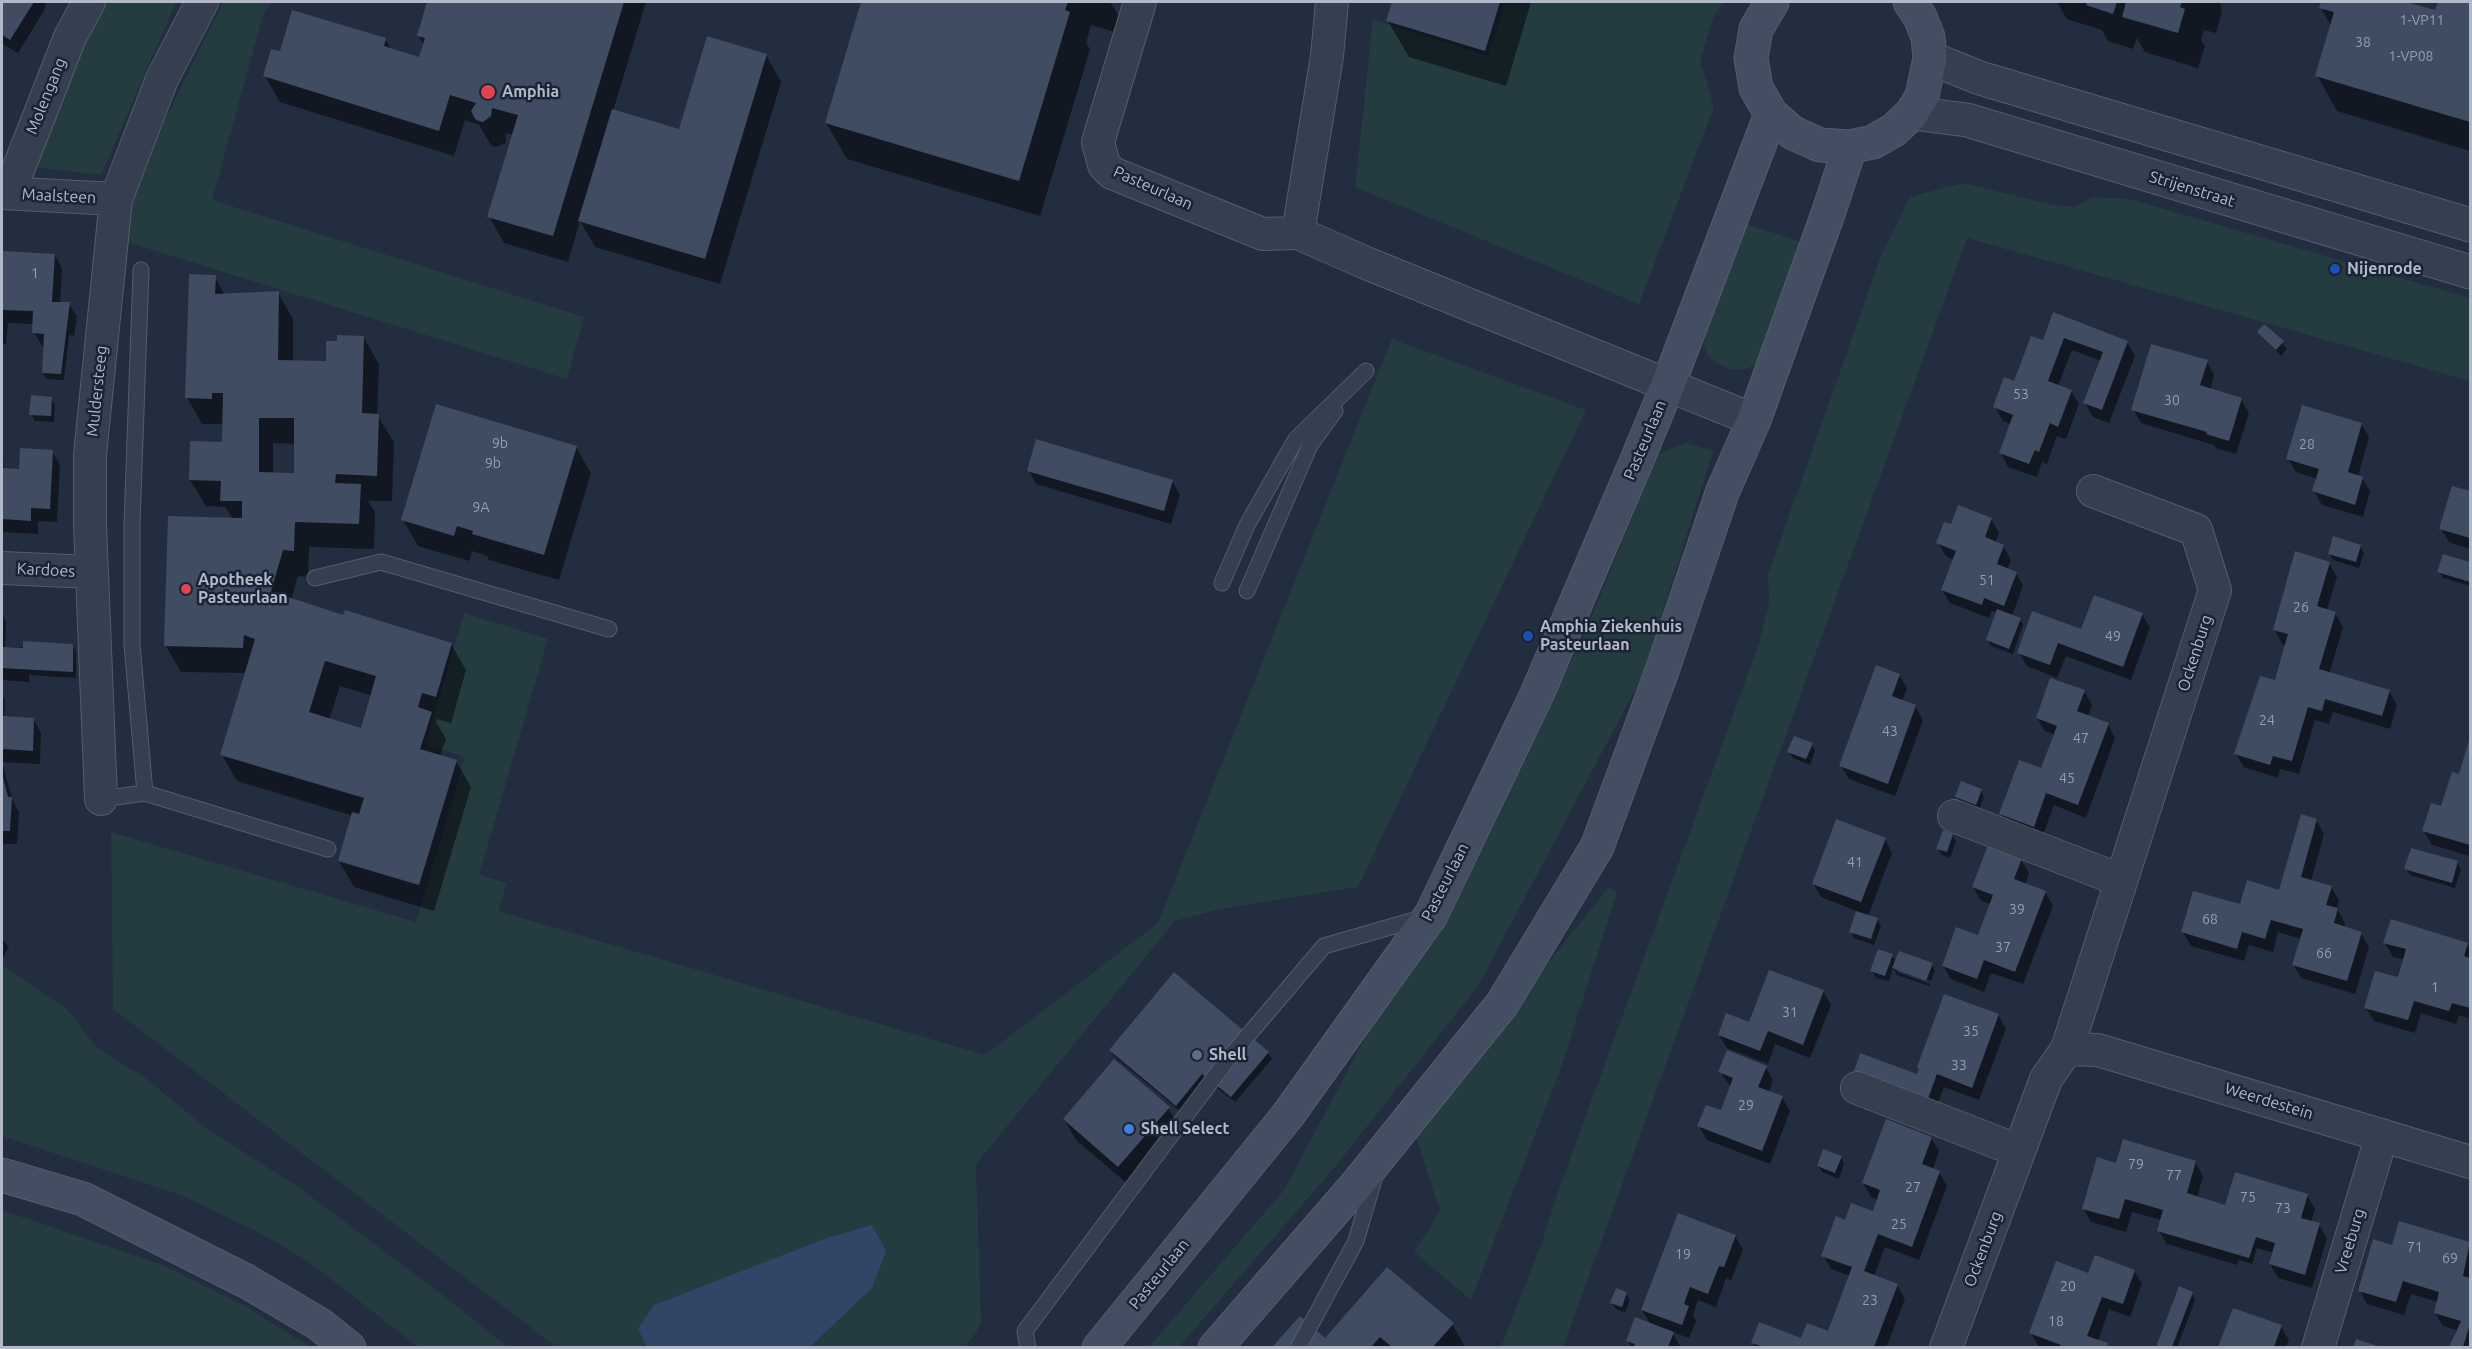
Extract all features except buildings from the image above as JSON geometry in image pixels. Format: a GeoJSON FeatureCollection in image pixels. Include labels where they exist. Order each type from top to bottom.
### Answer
{"type":"FeatureCollection","features":[{"type":"Feature","properties":{"kind":"main road"},"geometry":{"type":"LineString","coordinates":[[1772,2],[1756,29],[1751,58],[1756,88],[1771,114],[1793,133],[1820,145],[1850,147],[1880,138],[1894,130],[1912,113],[1922,96],[1928,78],[1930,58],[1928,37],[1920,17],[1910,2]]}},
{"type":"Feature","properties":{"kind":"main road","name":"Pasteurlaan"},"geometry":{"type":"LineString","coordinates":[[1099,1347],[1288,1115],[1431,915],[1537,694],[1668,385],[1771,114]]}},
{"type":"Feature","properties":{"kind":"main road"},"geometry":{"type":"LineString","coordinates":[[1215,1347],[1382,1152],[1502,1004],[1597,847],[1662,671],[1722,493],[1754,420],[1850,147]]}},
{"type":"Feature","properties":{"kind":"main road"},"geometry":{"type":"LineString","coordinates":[[2,1175],[84,1198],[246,1281],[319,1324],[349,1347]]}},
{"type":"Feature","properties":{"kind":"street","name":"Molengang"},"geometry":{"type":"LineString","coordinates":[[5,193],[70,37],[89,2]]}},
{"type":"Feature","properties":{"kind":"street","name":"Muldersteeg"},"geometry":{"type":"LineString","coordinates":[[101,800],[91,572],[90,456],[116,199],[162,79],[202,2]]}},
{"type":"Feature","properties":{"kind":"street","name":"Pasteurlaan"},"geometry":{"type":"LineString","coordinates":[[1140,2],[1098,142],[1104,165],[1112,173],[1263,234],[1298,233],[1754,420]]}},
{"type":"Feature","properties":{"kind":"street"},"geometry":{"type":"LineString","coordinates":[[1298,233],[1327,56],[1332,2]]}},
{"type":"Feature","properties":{"kind":"street"},"geometry":{"type":"LineString","coordinates":[[1930,58],[1989,81],[2470,225]]}},
{"type":"Feature","properties":{"kind":"street","name":"Strijenstraat"},"geometry":{"type":"LineString","coordinates":[[1912,113],[1967,120],[2470,272]]}},
{"type":"Feature","properties":{"kind":"street","name":"Maalsteen"},"geometry":{"type":"LineString","coordinates":[[5,193],[116,199]]}},
{"type":"Feature","properties":{"kind":"street","name":"Ockenburg"},"geometry":{"type":"LineString","coordinates":[[1946,1347],[2046,1079],[2067,1049],[2216,590],[2196,530],[2093,492]]}},
{"type":"Feature","properties":{"kind":"street","name":"Kardoes"},"geometry":{"type":"LineString","coordinates":[[2,568],[91,572]]}},
{"type":"Feature","properties":{"kind":"street"},"geometry":{"type":"LineString","coordinates":[[1954,816],[2120,880]]}},
{"type":"Feature","properties":{"kind":"street","name":"Weerdestein"},"geometry":{"type":"LineString","coordinates":[[2067,1049],[2098,1050],[2470,1162]]}},
{"type":"Feature","properties":{"kind":"street"},"geometry":{"type":"LineString","coordinates":[[1857,1088],[2019,1151]]}},
{"type":"Feature","properties":{"kind":"street","name":"Vreeburg"},"geometry":{"type":"LineString","coordinates":[[2318,1347],[2382,1135]]}},
{"type":"Feature","properties":{"kind":"lane"},"geometry":{"type":"LineString","coordinates":[[141,270],[132,524],[132,644],[145,793]]}},
{"type":"Feature","properties":{"kind":"lane"},"geometry":{"type":"LineString","coordinates":[[1222,584],[1247,525],[1296,439],[1366,371],[1310,445],[1269,535],[1247,591]]}},
{"type":"Feature","properties":{"kind":"lane"},"geometry":{"type":"LineString","coordinates":[[315,578],[381,562],[609,629]]}},
{"type":"Feature","properties":{"kind":"lane"},"geometry":{"type":"LineString","coordinates":[[101,800],[145,793],[328,849]]}},
{"type":"Feature","properties":{"kind":"lane"},"geometry":{"type":"LineString","coordinates":[[1028,1347],[1025,1331],[1228,1059],[1324,946],[1431,915]]}},
{"type":"Feature","properties":{"kind":"lane"},"geometry":{"type":"LineString","coordinates":[[1298,1347],[1356,1241],[1382,1152]]}},
{"type":"Feature","properties":{"kind":"green space"},"geometry":{"type":"Polygon","coordinates":[[[104,2],[176,2],[101,175],[33,167],[43,125],[104,2]]]}},
{"type":"Feature","properties":{"kind":"green space"},"geometry":{"type":"Polygon","coordinates":[[[223,2],[273,2],[264,12],[212,200],[584,317],[567,379],[127,242],[130,191],[223,2]]]}},
{"type":"Feature","properties":{"kind":"green space"},"geometry":{"type":"Polygon","coordinates":[[[1505,2],[1723,2],[1713,18],[1700,61],[1714,107],[1639,304],[1355,187],[1373,19],[1488,56],[1505,2]]]}},
{"type":"Feature","properties":{"kind":"green space"},"geometry":{"type":"Polygon","coordinates":[[[1963,183],[2053,205],[2075,207],[2092,197],[2130,199],[2470,298],[2470,381],[1967,238],[1563,1347],[1501,1347],[1541,1245],[1559,1189],[1759,644],[1769,603],[1768,575],[1881,256],[1910,197],[1963,183]]]}},
{"type":"Feature","properties":{"kind":"green space"},"geometry":{"type":"Polygon","coordinates":[[[1743,223],[1808,244],[1767,357],[1749,368],[1732,370],[1716,363],[1707,354],[1703,339],[1743,223]]]}},
{"type":"Feature","properties":{"kind":"green space"},"geometry":{"type":"Polygon","coordinates":[[[1392,339],[1586,410],[1358,887],[1220,909],[1175,921],[976,1164],[981,1321],[976,1333],[965,1347],[556,1347],[113,1009],[111,832],[416,922],[465,757],[426,744],[464,613],[548,639],[479,875],[507,883],[498,911],[985,1055],[1158,923],[1392,339]]]}},
{"type":"Feature","properties":{"kind":"green space"},"geometry":{"type":"Polygon","coordinates":[[[1686,443],[1713,451],[1643,675],[1478,986],[1335,1167],[1179,1347],[1148,1348],[1284,1190],[1378,1014],[1482,840],[1582,640],[1658,454],[1686,443]]]}},
{"type":"Feature","properties":{"kind":"green space"},"geometry":{"type":"Polygon","coordinates":[[[1609,887],[1617,892],[1561,1068],[1471,1300],[1414,1252],[1440,1211],[1416,1137],[1469,1069],[1517,1001],[1609,887]]]}},
{"type":"Feature","properties":{"kind":"green space"},"geometry":{"type":"Polygon","coordinates":[[[2,965],[68,1010],[96,1047],[144,1077],[205,1127],[298,1187],[439,1292],[508,1347],[418,1347],[309,1262],[260,1233],[183,1196],[2,1136],[2,965]]]}},
{"type":"Feature","properties":{"kind":"green space"},"geometry":{"type":"Polygon","coordinates":[[[2,1210],[163,1265],[247,1307],[310,1347],[8,1347],[2,1342],[2,1210]]]}},
{"type":"Feature","properties":{"kind":"water"},"geometry":{"type":"Polygon","coordinates":[[[872,1225],[886,1251],[872,1288],[810,1347],[647,1347],[638,1329],[654,1305],[827,1238],[872,1225]]]}},
{"type":"Feature","properties":{"kind":"place","name":"Amphia"},"geometry":{"type":"Point","coordinates":[488,92]}},
{"type":"Feature","properties":{"kind":"place","name":"Nijenrode"},"geometry":{"type":"Point","coordinates":[2335,269]}},
{"type":"Feature","properties":{"kind":"place","name":"Apotheek Pasteurlaan"},"geometry":{"type":"Point","coordinates":[186,589]}},
{"type":"Feature","properties":{"kind":"place","name":"Amphia Ziekenhuis Pasteurlaan"},"geometry":{"type":"Point","coordinates":[1528,636]}},
{"type":"Feature","properties":{"kind":"place","name":"Shell"},"geometry":{"type":"Point","coordinates":[1197,1055]}},
{"type":"Feature","properties":{"kind":"place","name":"Shell Select"},"geometry":{"type":"Point","coordinates":[1129,1129]}}]}
